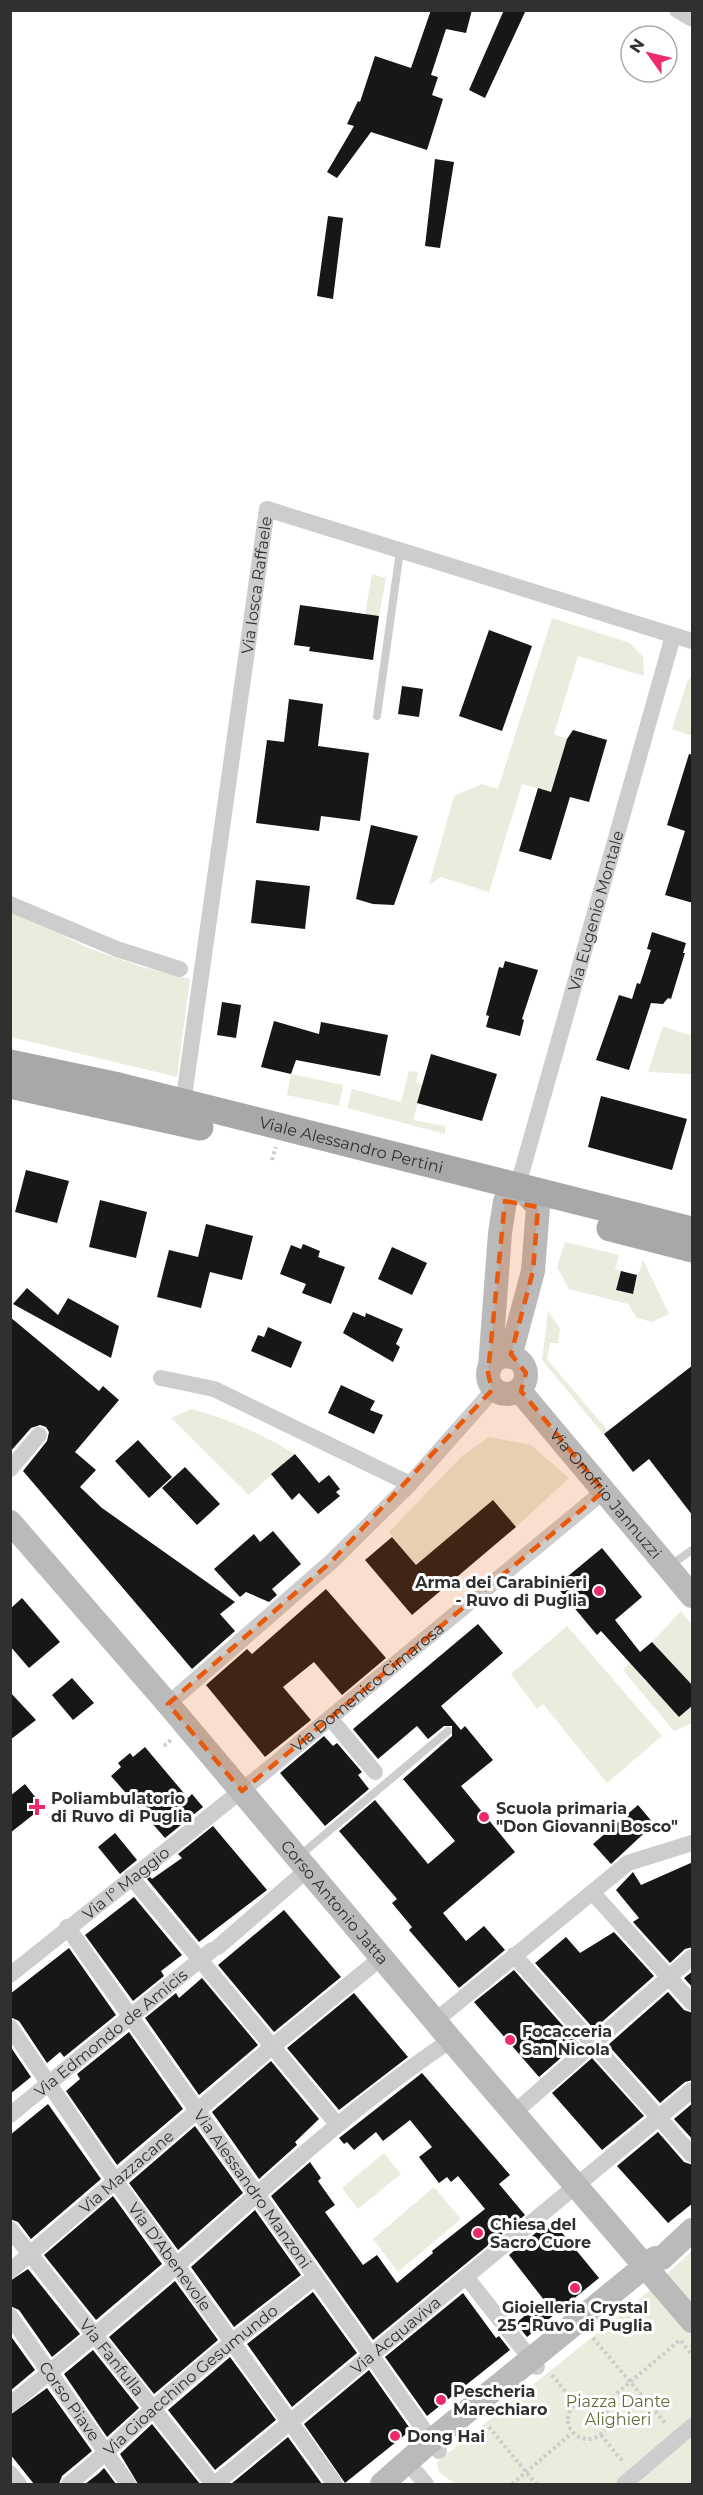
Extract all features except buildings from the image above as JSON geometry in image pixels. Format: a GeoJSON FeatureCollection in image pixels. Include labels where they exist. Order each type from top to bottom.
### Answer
{"type":"FeatureCollection","features":[{"type":"Feature","properties":{"kind":"main road","name":"Viale Alessandro Pertini"},"geometry":{"type":"LineString","coordinates":[[10,1063],[119,1086],[511,1193]]}},
{"type":"Feature","properties":{"kind":"main road","name":"Viale Alessandro Pertini"},"geometry":{"type":"LineString","coordinates":[[10,1084],[511,1193],[693,1230]]}},
{"type":"Feature","properties":{"kind":"main road"},"geometry":{"type":"LineString","coordinates":[[498,1371],[524,1367],[525,1379],[519,1390],[509,1394],[498,1371],[500,1233],[511,1193],[538,1208],[693,1249]]}},
{"type":"Feature","properties":{"kind":"main road"},"geometry":{"type":"LineString","coordinates":[[498,1371],[532,1271],[538,1208]]}},
{"type":"Feature","properties":{"kind":"main road","name":"Via Onofrio Jannuzzi"},"geometry":{"type":"LineString","coordinates":[[519,1390],[693,1596]]}},
{"type":"Feature","properties":{"kind":"main road","name":"Corso Antonio Jatta"},"geometry":{"type":"LineString","coordinates":[[14,1533],[168,1704],[451,2040],[654,2271],[686,2330]]}},
{"type":"Feature","properties":{"kind":"main road"},"geometry":{"type":"LineString","coordinates":[[382,2484],[412,2476],[435,2446],[540,2367],[654,2271],[693,2230]]}},
{"type":"Feature","properties":{"kind":"street"},"geometry":{"type":"LineString","coordinates":[[677,10],[693,20]]}},
{"type":"Feature","properties":{"kind":"street","name":"Via Iosca Raffaele"},"geometry":{"type":"LineString","coordinates":[[183,1104],[188,1084],[267,509],[693,641]]}},
{"type":"Feature","properties":{"kind":"street","name":"Via Eugenio Montale"},"geometry":{"type":"LineString","coordinates":[[511,1193],[673,636]]}},
{"type":"Feature","properties":{"kind":"street"},"geometry":{"type":"LineString","coordinates":[[10,904],[99,942],[180,969]]}},
{"type":"Feature","properties":{"kind":"street"},"geometry":{"type":"LineString","coordinates":[[168,1704],[332,1562],[410,1484],[498,1371]]}},
{"type":"Feature","properties":{"kind":"street"},"geometry":{"type":"LineString","coordinates":[[160,1378],[214,1389],[410,1484]]}},
{"type":"Feature","properties":{"kind":"street"},"geometry":{"type":"LineString","coordinates":[[10,1469],[39,1435]]}},
{"type":"Feature","properties":{"kind":"street","name":"Via Domenico Cimarosa"},"geometry":{"type":"LineString","coordinates":[[242,1791],[604,1491]]}},
{"type":"Feature","properties":{"kind":"street"},"geometry":{"type":"LineString","coordinates":[[330,1718],[375,1772]]}},
{"type":"Feature","properties":{"kind":"street","name":"Via I° Maggio"},"geometry":{"type":"LineString","coordinates":[[10,1975],[130,1877],[242,1791]]}},
{"type":"Feature","properties":{"kind":"street"},"geometry":{"type":"LineString","coordinates":[[435,2021],[628,1863],[690,1848]]}},
{"type":"Feature","properties":{"kind":"street","name":"Via Edmondo de Amicis"},"geometry":{"type":"LineString","coordinates":[[10,2115],[210,1953],[303,1863]]}},
{"type":"Feature","properties":{"kind":"street"},"geometry":{"type":"LineString","coordinates":[[130,1877],[210,1953],[273,2046],[338,2124]]}},
{"type":"Feature","properties":{"kind":"street"},"geometry":{"type":"LineString","coordinates":[[592,1892],[693,2003]]}},
{"type":"Feature","properties":{"kind":"street","name":"Via Alessandro Manzoni"},"geometry":{"type":"LineString","coordinates":[[67,1928],[435,2446]]}},
{"type":"Feature","properties":{"kind":"street"},"geometry":{"type":"LineString","coordinates":[[514,1955],[693,2155]]}},
{"type":"Feature","properties":{"kind":"street"},"geometry":{"type":"LineString","coordinates":[[515,2112],[693,1957]]}},
{"type":"Feature","properties":{"kind":"street","name":"Via Mazzacane"},"geometry":{"type":"LineString","coordinates":[[10,2271],[273,2046],[381,1958]]}},
{"type":"Feature","properties":{"kind":"street","name":"Via D'Abenevole"},"geometry":{"type":"LineString","coordinates":[[10,2027],[50,2082],[116,2182],[335,2484]]}},
{"type":"Feature","properties":{"kind":"street"},"geometry":{"type":"LineString","coordinates":[[10,2405],[177,2265],[256,2193],[338,2124],[451,2040]]}},
{"type":"Feature","properties":{"kind":"street","name":"Via Acquaviva"},"geometry":{"type":"LineString","coordinates":[[214,2484],[578,2187],[693,2090]]}},
{"type":"Feature","properties":{"kind":"street","name":"Via Fanfulla"},"geometry":{"type":"LineString","coordinates":[[10,2229],[214,2484]]}},
{"type":"Feature","properties":{"kind":"street","name":"Via Gioacchino Gesumundo"},"geometry":{"type":"LineString","coordinates":[[69,2484],[107,2454],[153,2409],[232,2341],[314,2278]]}},
{"type":"Feature","properties":{"kind":"street"},"geometry":{"type":"LineString","coordinates":[[467,2278],[540,2367]]}},
{"type":"Feature","properties":{"kind":"street","name":"Corso Piave"},"geometry":{"type":"LineString","coordinates":[[10,2316],[128,2484]]}},
{"type":"Feature","properties":{"kind":"street"},"geometry":{"type":"LineString","coordinates":[[629,2480],[693,2426]]}},
{"type":"Feature","properties":{"kind":"street"},"geometry":{"type":"LineString","coordinates":[[10,2473],[19,2484]]}},
{"type":"Feature","properties":{"kind":"lane"},"geometry":{"type":"LineString","coordinates":[[377,716],[400,551]]}},
{"type":"Feature","properties":{"kind":"lane"},"geometry":{"type":"LineString","coordinates":[[668,1567],[693,1550]]}},
{"type":"Feature","properties":{"kind":"lane"},"geometry":{"type":"LineString","coordinates":[[303,1863],[448,1731]]}},
{"type":"Feature","properties":{"kind":"path"},"geometry":{"type":"LineString","coordinates":[[603,2405],[686,2330]]}},
{"type":"Feature","properties":{"kind":"path"},"geometry":{"type":"LineString","coordinates":[[593,2338],[678,2438]]}},
{"type":"Feature","properties":{"kind":"path"},"geometry":{"type":"LineString","coordinates":[[540,2367],[575,2403]]}},
{"type":"Feature","properties":{"kind":"path"},"geometry":{"type":"LineString","coordinates":[[593,2399],[603,2405],[609,2417],[601,2435],[589,2440],[572,2433],[567,2420],[575,2403],[593,2399]]}},
{"type":"Feature","properties":{"kind":"path"},"geometry":{"type":"LineString","coordinates":[[489,2427],[536,2484]]}},
{"type":"Feature","properties":{"kind":"path"},"geometry":{"type":"LineString","coordinates":[[512,2484],[572,2433]]}},
{"type":"Feature","properties":{"kind":"path"},"geometry":{"type":"LineString","coordinates":[[601,2435],[629,2480]]}},
{"type":"Feature","properties":{"kind":"highlighted area"},"geometry":{"type":"Polygon","coordinates":[[[505,1201],[538,1207],[533,1271],[511,1354],[526,1373],[521,1391],[604,1491],[242,1791],[168,1704],[332,1561],[492,1390],[488,1373],[505,1201]]]}},
{"type":"Feature","properties":{"kind":"green space"},"geometry":{"type":"Polygon","coordinates":[[[372,574],[386,578],[379,616],[365,614],[372,574]]]}},
{"type":"Feature","properties":{"kind":"green space"},"geometry":{"type":"Polygon","coordinates":[[[552,618],[630,643],[643,657],[644,676],[578,656],[554,734],[567,739],[551,792],[522,784],[489,892],[441,877],[429,885],[454,796],[482,784],[498,789],[552,618]]]}},
{"type":"Feature","properties":{"kind":"green space"},"geometry":{"type":"Polygon","coordinates":[[[692,675],[692,736],[672,729],[687,682],[692,675]]]}},
{"type":"Feature","properties":{"kind":"green space"},"geometry":{"type":"Polygon","coordinates":[[[10,909],[86,947],[139,966],[190,979],[177,1077],[11,1037],[10,909]]]}},
{"type":"Feature","properties":{"kind":"green space"},"geometry":{"type":"Polygon","coordinates":[[[663,1026],[692,1036],[692,1074],[648,1072],[663,1026]]]}},
{"type":"Feature","properties":{"kind":"green space"},"geometry":{"type":"Polygon","coordinates":[[[409,1071],[418,1072],[416,1083],[423,1085],[413,1120],[445,1126],[445,1134],[347,1108],[352,1089],[401,1102],[409,1071]]]}},
{"type":"Feature","properties":{"kind":"green space"},"geometry":{"type":"Polygon","coordinates":[[[291,1074],[343,1085],[339,1106],[287,1095],[291,1074]]]}},
{"type":"Feature","properties":{"kind":"green space"},"geometry":{"type":"Polygon","coordinates":[[[565,1242],[619,1255],[615,1269],[621,1271],[616,1290],[632,1294],[643,1260],[669,1314],[652,1322],[637,1318],[628,1304],[569,1289],[557,1267],[565,1242]]]}},
{"type":"Feature","properties":{"kind":"green space"},"geometry":{"type":"Polygon","coordinates":[[[548,1311],[560,1329],[558,1343],[550,1343],[547,1359],[608,1431],[603,1434],[542,1360],[548,1311]]]}},
{"type":"Feature","properties":{"kind":"green space"},"geometry":{"type":"Polygon","coordinates":[[[191,1409],[245,1428],[295,1454],[249,1495],[171,1418],[191,1409]]]}},
{"type":"Feature","properties":{"kind":"green space"},"geometry":{"type":"Polygon","coordinates":[[[489,1437],[531,1445],[569,1478],[516,1527],[416,1565],[389,1532],[462,1456],[489,1437]]]}},
{"type":"Feature","properties":{"kind":"green space"},"geometry":{"type":"Polygon","coordinates":[[[681,1611],[692,1625],[692,1686],[652,1642],[681,1611]]]}},
{"type":"Feature","properties":{"kind":"green space"},"geometry":{"type":"Polygon","coordinates":[[[567,1626],[662,1736],[607,1783],[543,1704],[537,1709],[511,1674],[567,1626]]]}},
{"type":"Feature","properties":{"kind":"green space"},"geometry":{"type":"Polygon","coordinates":[[[632,1660],[643,1672],[640,1675],[679,1717],[692,1705],[692,1723],[674,1731],[623,1670],[632,1660]]]}},
{"type":"Feature","properties":{"kind":"green space"},"geometry":{"type":"Polygon","coordinates":[[[384,2153],[401,2174],[358,2209],[342,2188],[384,2153]]]}},
{"type":"Feature","properties":{"kind":"green space"},"geometry":{"type":"Polygon","coordinates":[[[434,2187],[461,2219],[398,2272],[373,2239],[434,2187]]]}},
{"type":"Feature","properties":{"kind":"green space","name":"Piazza Dante Alighieri"},"geometry":{"type":"Polygon","coordinates":[[[692,2251],[692,2484],[455,2484],[438,2471],[437,2462],[642,2297],[692,2251]]]}},
{"type":"Feature","properties":{"kind":"place","name":"Arma dei Carabinieri - Ruvo di Puglia"},"geometry":{"type":"Point","coordinates":[599,1591]}},
{"type":"Feature","properties":{"kind":"place","name":"Poliambulatorio di Ruvo di Puglia"},"geometry":{"type":"Point","coordinates":[37,1807]}},
{"type":"Feature","properties":{"kind":"place","name":"Scuola primaria \"Don Giovanni Bosco\""},"geometry":{"type":"Point","coordinates":[484,1817]}},
{"type":"Feature","properties":{"kind":"place","name":"Focacceria San Nicola"},"geometry":{"type":"Point","coordinates":[510,2040]}},
{"type":"Feature","properties":{"kind":"place","name":"Chiesa del Sacro Cuore"},"geometry":{"type":"Point","coordinates":[478,2233]}},
{"type":"Feature","properties":{"kind":"place","name":"Gioielleria Crystal 25 - Ruvo di Puglia"},"geometry":{"type":"Point","coordinates":[575,2288]}},
{"type":"Feature","properties":{"kind":"place","name":"Pescheria Marechiaro"},"geometry":{"type":"Point","coordinates":[441,2400]}},
{"type":"Feature","properties":{"kind":"place","name":"Dong Hai"},"geometry":{"type":"Point","coordinates":[395,2436]}}]}
